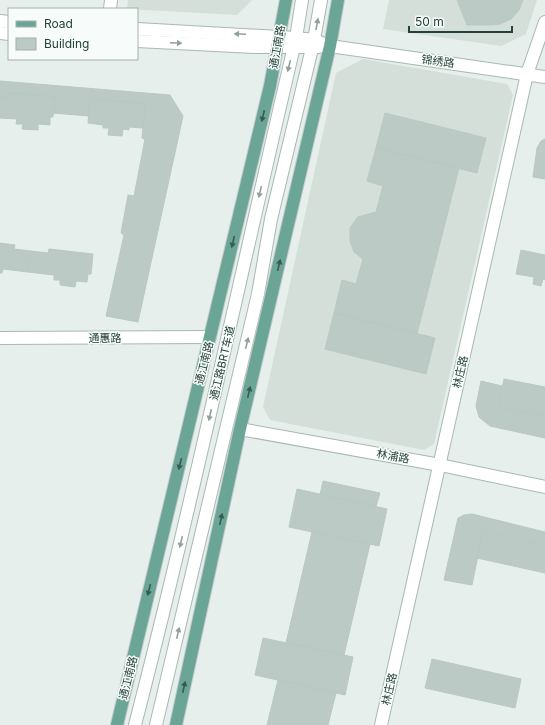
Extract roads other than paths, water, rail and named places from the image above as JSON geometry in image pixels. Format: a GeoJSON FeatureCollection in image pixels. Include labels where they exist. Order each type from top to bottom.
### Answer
{"type":"FeatureCollection","features":[{"type":"Feature","properties":{"kind":"main road","name":"通江南路"},"geometry":{"type":"LineString","coordinates":[[117,725],[270,86],[286,0]]}},
{"type":"Feature","properties":{"kind":"main road"},"geometry":{"type":"LineString","coordinates":[[176,725],[240,429],[330,46],[338,0]]}},
{"type":"Feature","properties":{"kind":"street","name":"通江路BRT车道"},"geometry":{"type":"LineString","coordinates":[[135,725],[166,606],[223,362],[295,42],[302,0]]}},
{"type":"Feature","properties":{"kind":"street","name":"通江路BRT车道"},"geometry":{"type":"LineString","coordinates":[[156,725],[256,301],[271,219],[313,44],[321,0]]}},
{"type":"Feature","properties":{"kind":"street","name":"林庄路"},"geometry":{"type":"LineString","coordinates":[[381,725],[527,74],[545,22]]}},
{"type":"Feature","properties":{"kind":"street","name":"锦绣路"},"geometry":{"type":"LineString","coordinates":[[138,29],[278,42]]}},
{"type":"Feature","properties":{"kind":"street","name":"锦绣路"},"geometry":{"type":"LineString","coordinates":[[138,40],[295,42],[545,77]]}},
{"type":"Feature","properties":{"kind":"street","name":"通惠路"},"geometry":{"type":"LineString","coordinates":[[0,338],[210,337]]}},
{"type":"Feature","properties":{"kind":"street","name":"林浦路"},"geometry":{"type":"LineString","coordinates":[[240,429],[440,465],[545,487]]}}]}
